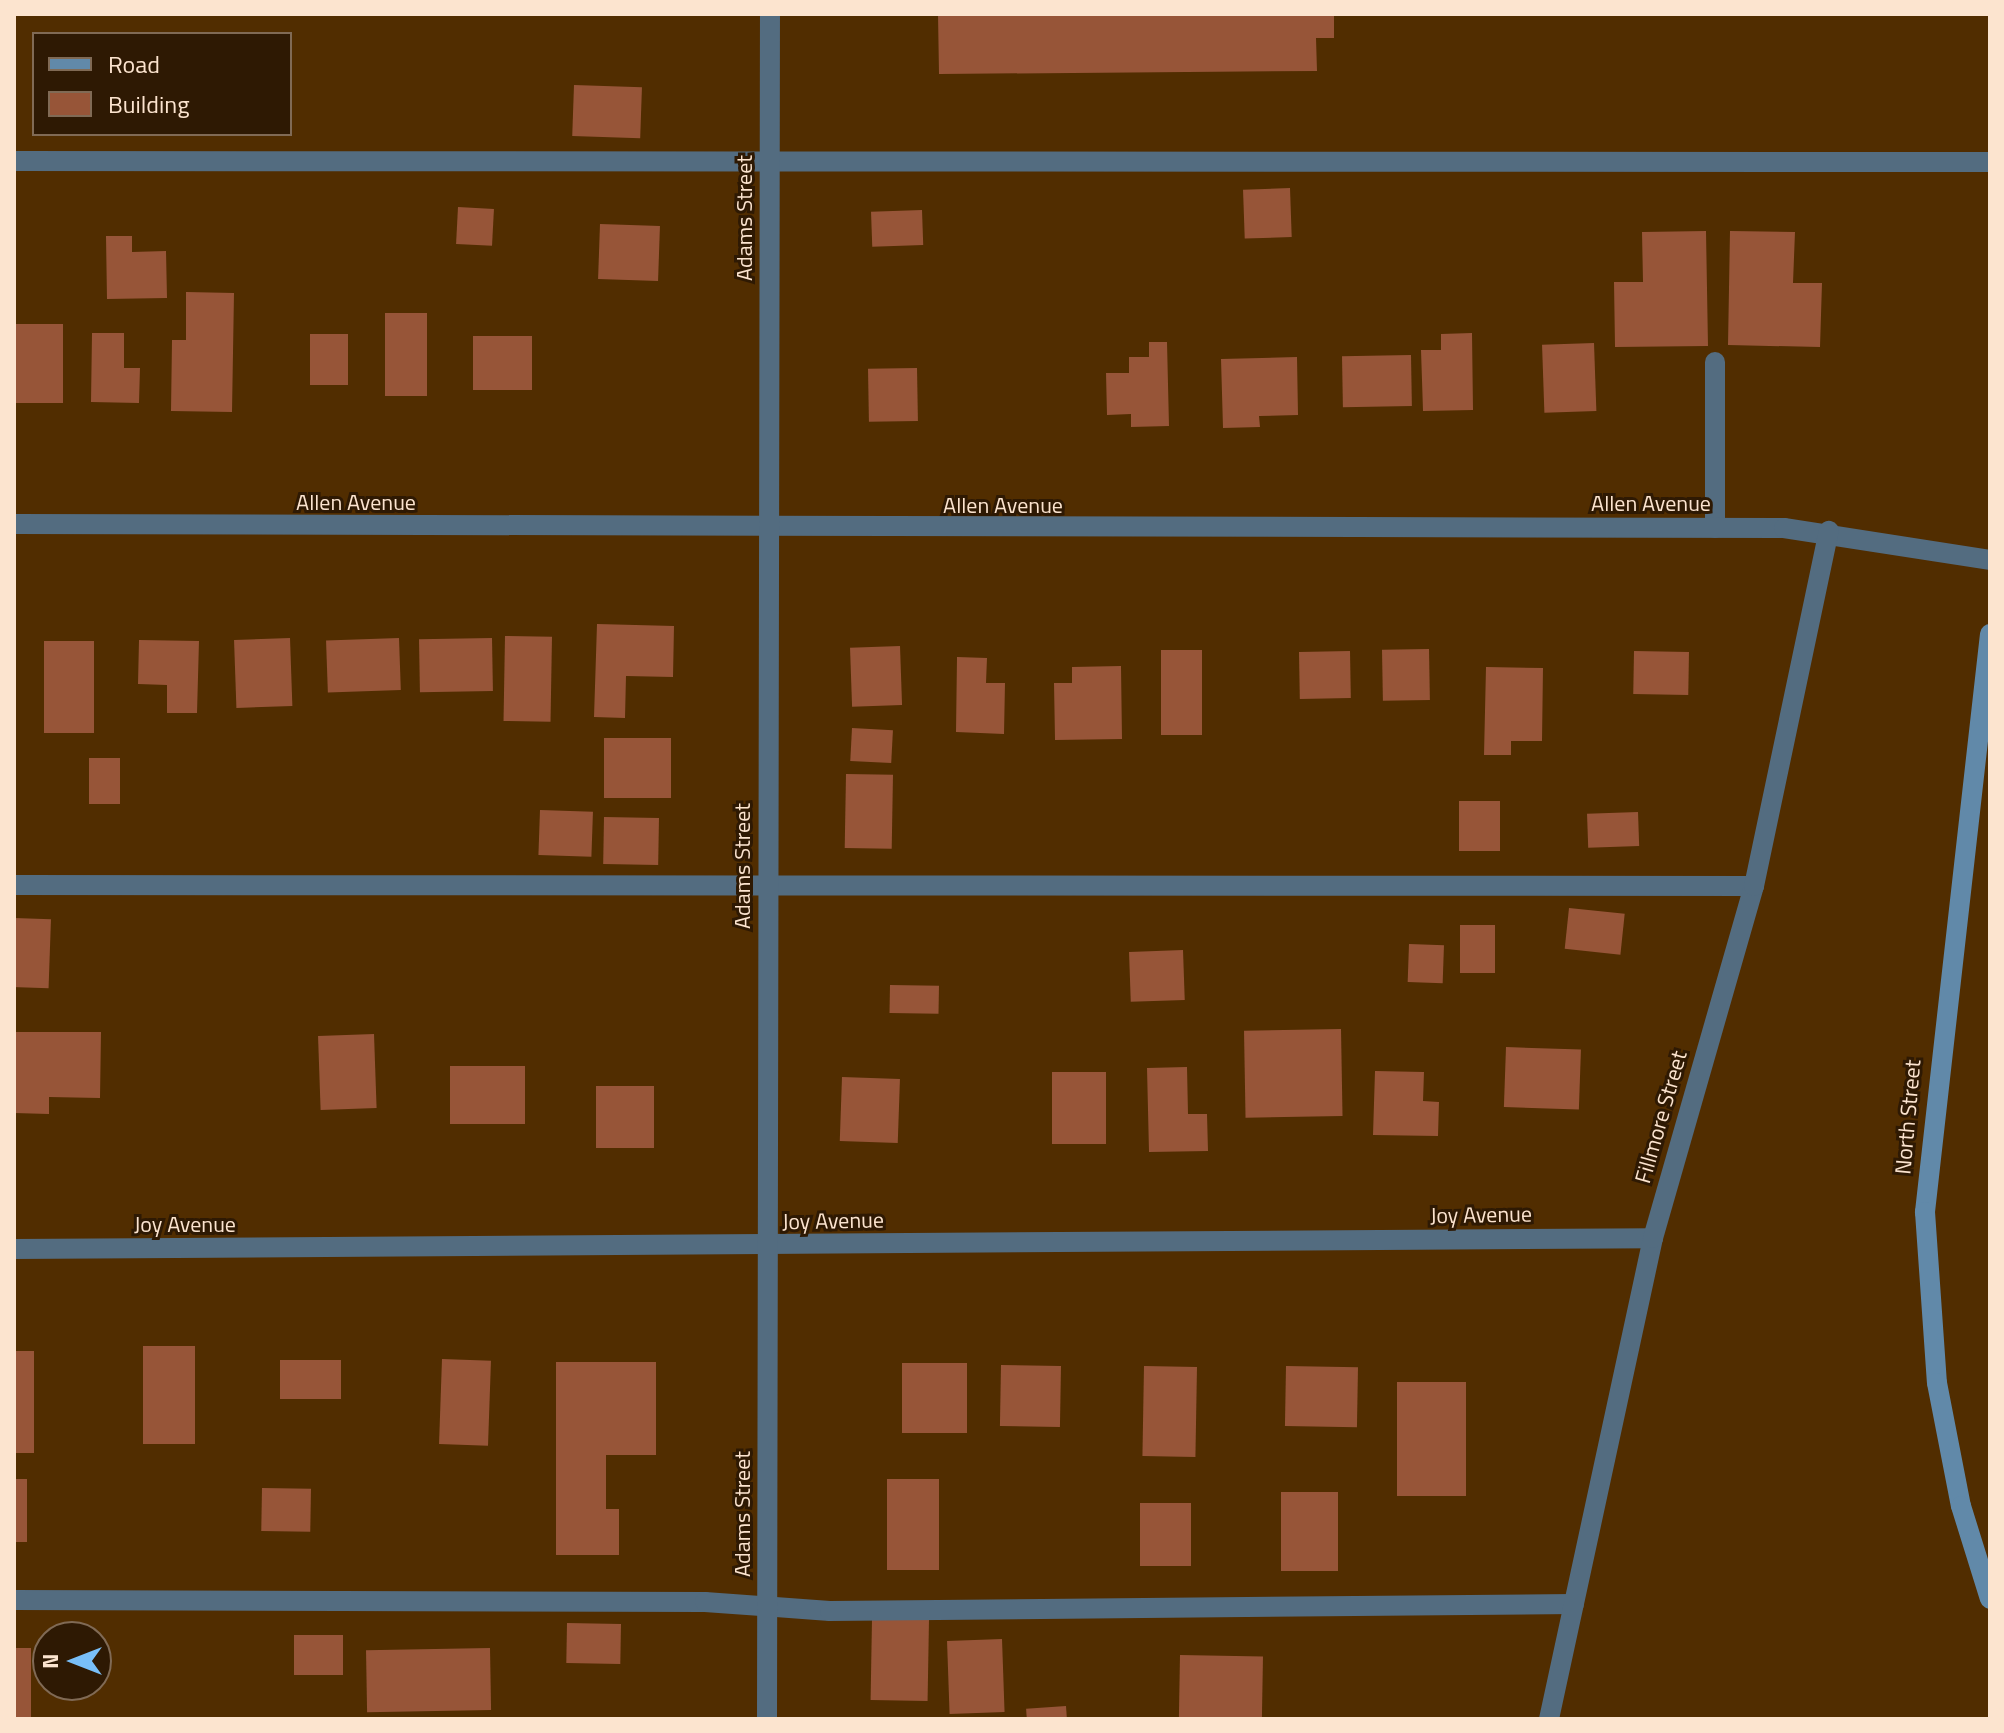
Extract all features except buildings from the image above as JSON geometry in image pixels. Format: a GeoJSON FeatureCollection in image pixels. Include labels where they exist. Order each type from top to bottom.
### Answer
{"type":"FeatureCollection","features":[{"type":"Feature","properties":{"kind":"main road","name":"North Street"},"geometry":{"type":"LineString","coordinates":[[1990,634],[1925,1212],[1937,1383],[1961,1506],[1990,1599]]}},
{"type":"Feature","properties":{"kind":"street","name":"Adams Street"},"geometry":{"type":"LineString","coordinates":[[767,1719],[770,14]]}},
{"type":"Feature","properties":{"kind":"street"},"geometry":{"type":"LineString","coordinates":[[14,161],[1990,162]]}},
{"type":"Feature","properties":{"kind":"street"},"geometry":{"type":"LineString","coordinates":[[1715,362],[1715,528]]}},
{"type":"Feature","properties":{"kind":"street","name":"Allen Avenue"},"geometry":{"type":"LineString","coordinates":[[14,524],[767,530],[1715,528],[1829,531],[1990,560]]}},
{"type":"Feature","properties":{"kind":"street","name":"Fillmore Street"},"geometry":{"type":"LineString","coordinates":[[1549,1719],[1653,1238],[1754,886],[1829,531]]}},
{"type":"Feature","properties":{"kind":"street"},"geometry":{"type":"LineString","coordinates":[[14,885],[767,883],[1754,886]]}},
{"type":"Feature","properties":{"kind":"street","name":"Joy Avenue"},"geometry":{"type":"LineString","coordinates":[[14,1249],[1653,1238]]}},
{"type":"Feature","properties":{"kind":"street"},"geometry":{"type":"LineString","coordinates":[[14,1600],[767,1606],[1574,1604]]}}]}
